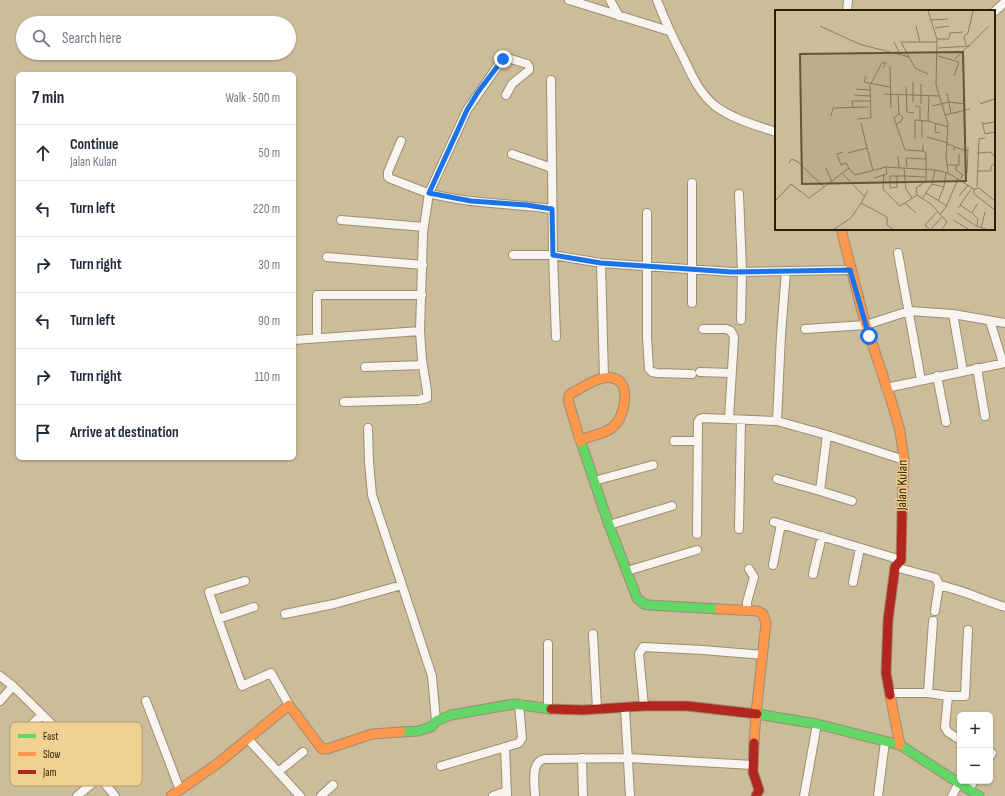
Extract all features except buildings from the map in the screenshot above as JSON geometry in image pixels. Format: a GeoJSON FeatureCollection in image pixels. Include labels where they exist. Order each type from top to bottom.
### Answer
{"type":"FeatureCollection","features":[{"type":"Feature","properties":{"kind":"street"},"geometry":{"type":"LineString","coordinates":[[569,0],[669,31]]}},
{"type":"Feature","properties":{"kind":"street"},"geometry":{"type":"LineString","coordinates":[[610,0],[619,16]]}},
{"type":"Feature","properties":{"kind":"street"},"geometry":{"type":"LineString","coordinates":[[657,0],[669,31],[698,87],[706,97],[715,105],[738,119],[775,132]]}},
{"type":"Feature","properties":{"kind":"street"},"geometry":{"type":"LineString","coordinates":[[995,11],[1005,2]]}},
{"type":"Feature","properties":{"kind":"street"},"geometry":{"type":"LineString","coordinates":[[344,402],[425,399],[427,397],[420,331],[424,227],[429,193],[467,110],[501,61],[508,58],[527,64],[529,70],[512,84],[506,95]]}},
{"type":"Feature","properties":{"kind":"street"},"geometry":{"type":"LineString","coordinates":[[551,80],[552,209],[556,337]]}},
{"type":"Feature","properties":{"kind":"street"},"geometry":{"type":"LineString","coordinates":[[401,141],[388,172],[388,177],[429,193],[471,201],[527,205],[552,209]]}},
{"type":"Feature","properties":{"kind":"street"},"geometry":{"type":"LineString","coordinates":[[512,154],[552,168]]}},
{"type":"Feature","properties":{"kind":"street"},"geometry":{"type":"LineString","coordinates":[[692,183],[692,304]]}},
{"type":"Feature","properties":{"kind":"street"},"geometry":{"type":"LineString","coordinates":[[739,194],[742,271],[741,320]]}},
{"type":"Feature","properties":{"kind":"street"},"geometry":{"type":"LineString","coordinates":[[648,213],[647,336],[649,369],[652,372],[657,373],[731,373]]}},
{"type":"Feature","properties":{"kind":"street"},"geometry":{"type":"LineString","coordinates":[[341,220],[424,227]]}},
{"type":"Feature","properties":{"kind":"street","name":"Jalan Kulan"},"geometry":{"type":"LineString","coordinates":[[841,230],[850,270],[866,325],[900,428],[904,460],[898,564],[886,649],[886,673],[900,745]]}},
{"type":"Feature","properties":{"kind":"street"},"geometry":{"type":"LineString","coordinates":[[898,253],[921,380]]}},
{"type":"Feature","properties":{"kind":"street"},"geometry":{"type":"LineString","coordinates":[[513,255],[553,255],[601,263],[742,271],[786,272],[850,270]]}},
{"type":"Feature","properties":{"kind":"street"},"geometry":{"type":"LineString","coordinates":[[327,257],[423,265]]}},
{"type":"Feature","properties":{"kind":"street"},"geometry":{"type":"LineString","coordinates":[[601,263],[604,378]]}},
{"type":"Feature","properties":{"kind":"street"},"geometry":{"type":"LineString","coordinates":[[777,421],[786,272]]}},
{"type":"Feature","properties":{"kind":"street"},"geometry":{"type":"LineString","coordinates":[[317,338],[318,295],[422,295]]}},
{"type":"Feature","properties":{"kind":"street"},"geometry":{"type":"LineString","coordinates":[[806,329],[866,325],[909,311],[953,314],[1005,323]]}},
{"type":"Feature","properties":{"kind":"street"},"geometry":{"type":"LineString","coordinates":[[953,314],[963,371]]}},
{"type":"Feature","properties":{"kind":"street"},"geometry":{"type":"LineString","coordinates":[[886,388],[1004,363],[990,320]]}},
{"type":"Feature","properties":{"kind":"street"},"geometry":{"type":"LineString","coordinates":[[703,328],[726,329],[731,331],[734,337],[729,418]]}},
{"type":"Feature","properties":{"kind":"street"},"geometry":{"type":"LineString","coordinates":[[296,340],[420,331]]}},
{"type":"Feature","properties":{"kind":"street"},"geometry":{"type":"LineString","coordinates":[[365,367],[423,365]]}},
{"type":"Feature","properties":{"kind":"street"},"geometry":{"type":"LineString","coordinates":[[977,368],[986,416]]}},
{"type":"Feature","properties":{"kind":"street"},"geometry":{"type":"LineString","coordinates":[[937,376],[946,422]]}},
{"type":"Feature","properties":{"kind":"street"},"geometry":{"type":"LineString","coordinates":[[580,440],[611,428],[616,424],[624,407],[625,396],[623,385],[617,379],[604,378],[569,396],[569,404],[580,440],[609,525],[637,598],[644,604],[649,605],[762,612],[765,618],[766,623],[756,713],[753,765],[753,778],[760,790],[760,793],[756,796]]}},
{"type":"Feature","properties":{"kind":"street"},"geometry":{"type":"LineString","coordinates":[[697,534],[697,441],[698,422],[700,419],[729,418],[741,420],[777,421],[827,435],[904,460]]}},
{"type":"Feature","properties":{"kind":"street"},"geometry":{"type":"LineString","coordinates":[[739,530],[741,420]]}},
{"type":"Feature","properties":{"kind":"street"},"geometry":{"type":"LineString","coordinates":[[368,428],[369,462],[374,506],[391,552],[432,676],[436,721]]}},
{"type":"Feature","properties":{"kind":"street"},"geometry":{"type":"LineString","coordinates":[[820,491],[827,435]]}},
{"type":"Feature","properties":{"kind":"street"},"geometry":{"type":"LineString","coordinates":[[674,441],[697,441]]}},
{"type":"Feature","properties":{"kind":"street"},"geometry":{"type":"LineString","coordinates":[[594,481],[653,465]]}},
{"type":"Feature","properties":{"kind":"street"},"geometry":{"type":"LineString","coordinates":[[777,479],[852,501]]}},
{"type":"Feature","properties":{"kind":"street"},"geometry":{"type":"LineString","coordinates":[[609,525],[672,506]]}},
{"type":"Feature","properties":{"kind":"street"},"geometry":{"type":"LineString","coordinates":[[773,565],[778,523],[860,548],[936,578],[939,585],[935,611]]}},
{"type":"Feature","properties":{"kind":"street"},"geometry":{"type":"LineString","coordinates":[[813,574],[822,536]]}},
{"type":"Feature","properties":{"kind":"street"},"geometry":{"type":"LineString","coordinates":[[853,582],[860,548]]}},
{"type":"Feature","properties":{"kind":"street"},"geometry":{"type":"LineString","coordinates":[[627,571],[698,550]]}},
{"type":"Feature","properties":{"kind":"street"},"geometry":{"type":"LineString","coordinates":[[747,610],[747,602],[754,577],[749,569]]}},
{"type":"Feature","properties":{"kind":"street"},"geometry":{"type":"LineString","coordinates":[[245,581],[209,592],[242,686],[270,673],[285,708],[322,749],[327,749],[372,734],[428,728],[431,727],[436,721],[451,715],[519,704],[548,709],[583,710],[644,706],[687,706],[756,713],[817,724],[900,745],[957,782]]}},
{"type":"Feature","properties":{"kind":"street"},"geometry":{"type":"LineString","coordinates":[[285,614],[334,604],[402,585]]}},
{"type":"Feature","properties":{"kind":"street"},"geometry":{"type":"LineString","coordinates":[[939,585],[959,590],[1005,607]]}},
{"type":"Feature","properties":{"kind":"street"},"geometry":{"type":"LineString","coordinates":[[218,619],[254,607]]}},
{"type":"Feature","properties":{"kind":"street"},"geometry":{"type":"LineString","coordinates":[[928,693],[933,622]]}},
{"type":"Feature","properties":{"kind":"street"},"geometry":{"type":"LineString","coordinates":[[889,693],[928,693],[948,696],[965,696],[968,630]]}},
{"type":"Feature","properties":{"kind":"street"},"geometry":{"type":"LineString","coordinates":[[593,634],[598,708]]}},
{"type":"Feature","properties":{"kind":"street"},"geometry":{"type":"LineString","coordinates":[[548,644],[548,709]]}},
{"type":"Feature","properties":{"kind":"street"},"geometry":{"type":"LineString","coordinates":[[644,706],[639,654],[643,647],[763,655]]}},
{"type":"Feature","properties":{"kind":"street"},"geometry":{"type":"LineString","coordinates":[[0,676],[13,686],[49,722]]}},
{"type":"Feature","properties":{"kind":"street"},"geometry":{"type":"LineString","coordinates":[[0,701],[13,686]]}},
{"type":"Feature","properties":{"kind":"street"},"geometry":{"type":"LineString","coordinates":[[948,696],[945,727],[948,732],[957,738]]}},
{"type":"Feature","properties":{"kind":"street"},"geometry":{"type":"LineString","coordinates":[[146,701],[180,790]]}},
{"type":"Feature","properties":{"kind":"street"},"geometry":{"type":"LineString","coordinates":[[441,766],[521,741],[519,704]]}},
{"type":"Feature","properties":{"kind":"street"},"geometry":{"type":"LineString","coordinates":[[170,796],[192,782],[248,739],[285,708]]}},
{"type":"Feature","properties":{"kind":"street"},"geometry":{"type":"LineString","coordinates":[[625,708],[630,796]]}},
{"type":"Feature","properties":{"kind":"street"},"geometry":{"type":"LineString","coordinates":[[34,722],[42,715]]}},
{"type":"Feature","properties":{"kind":"street"},"geometry":{"type":"LineString","coordinates":[[804,796],[817,724]]}},
{"type":"Feature","properties":{"kind":"street"},"geometry":{"type":"LineString","coordinates":[[248,739],[300,796]]}},
{"type":"Feature","properties":{"kind":"street"},"geometry":{"type":"LineString","coordinates":[[878,796],[885,742]]}},
{"type":"Feature","properties":{"kind":"street"},"geometry":{"type":"LineString","coordinates":[[493,796],[507,794],[505,747]]}},
{"type":"Feature","properties":{"kind":"street"},"geometry":{"type":"LineString","coordinates":[[278,772],[303,752]]}},
{"type":"Feature","properties":{"kind":"street"},"geometry":{"type":"LineString","coordinates":[[582,758],[583,796]]}},
{"type":"Feature","properties":{"kind":"street"},"geometry":{"type":"LineString","coordinates":[[535,796],[535,766],[538,761],[544,759],[628,758],[753,765]]}},
{"type":"Feature","properties":{"kind":"street"},"geometry":{"type":"LineString","coordinates":[[952,796],[958,784]]}},
{"type":"Feature","properties":{"kind":"street"},"geometry":{"type":"LineString","coordinates":[[321,796],[333,785]]}},
{"type":"Feature","properties":{"kind":"street"},"geometry":{"type":"LineString","coordinates":[[972,785],[979,796]]}},
{"type":"Feature","properties":{"kind":"street"},"geometry":{"type":"LineString","coordinates":[[77,796],[89,786]]}},
{"type":"Feature","properties":{"kind":"street"},"geometry":{"type":"LineString","coordinates":[[107,786],[115,796]]}},
{"type":"Feature","properties":{"kind":"traffic: fast"},"geometry":{"type":"LineString","coordinates":[[581,442],[609,525],[637,598],[644,604],[649,605],[719,609]]}},
{"type":"Feature","properties":{"kind":"traffic: fast"},"geometry":{"type":"LineString","coordinates":[[401,732],[418,731],[431,727],[436,721],[451,715],[514,704],[551,709]]}},
{"type":"Feature","properties":{"kind":"traffic: fast"},"geometry":{"type":"LineString","coordinates":[[757,714],[817,724],[900,745],[979,796]]}},
{"type":"Feature","properties":{"kind":"traffic: slow"},"geometry":{"type":"LineString","coordinates":[[841,230],[864,319],[900,431],[904,460],[902,512]]}},
{"type":"Feature","properties":{"kind":"traffic: slow"},"geometry":{"type":"LineString","coordinates":[[580,440],[607,431],[611,429],[618,421],[624,407],[625,400],[625,392],[619,381],[613,378],[602,378],[570,394],[568,400],[580,440],[581,442]]}},
{"type":"Feature","properties":{"kind":"traffic: slow"},"geometry":{"type":"LineString","coordinates":[[719,609],[758,611],[763,614],[766,623],[754,743]]}},
{"type":"Feature","properties":{"kind":"traffic: slow"},"geometry":{"type":"LineString","coordinates":[[890,695],[900,745]]}},
{"type":"Feature","properties":{"kind":"traffic: slow"},"geometry":{"type":"LineString","coordinates":[[171,796],[217,764],[289,705],[322,749],[327,749],[372,734],[401,732]]}},
{"type":"Feature","properties":{"kind":"traffic: jam"},"geometry":{"type":"LineString","coordinates":[[890,695],[886,673],[888,620],[895,567],[901,560],[902,512]]}},
{"type":"Feature","properties":{"kind":"traffic: jam"},"geometry":{"type":"LineString","coordinates":[[551,709],[583,710],[644,706],[687,706],[757,714]]}},
{"type":"Feature","properties":{"kind":"traffic: jam"},"geometry":{"type":"LineString","coordinates":[[754,743],[753,772],[759,790],[756,796]]}},
{"type":"Feature","properties":{"kind":"route"},"geometry":{"type":"LineString","coordinates":[[503,59],[478,92],[467,110],[429,193],[471,201],[527,205],[552,209],[553,255],[601,263],[651,267],[692,268],[732,272],[850,270],[869,336]]}}]}
